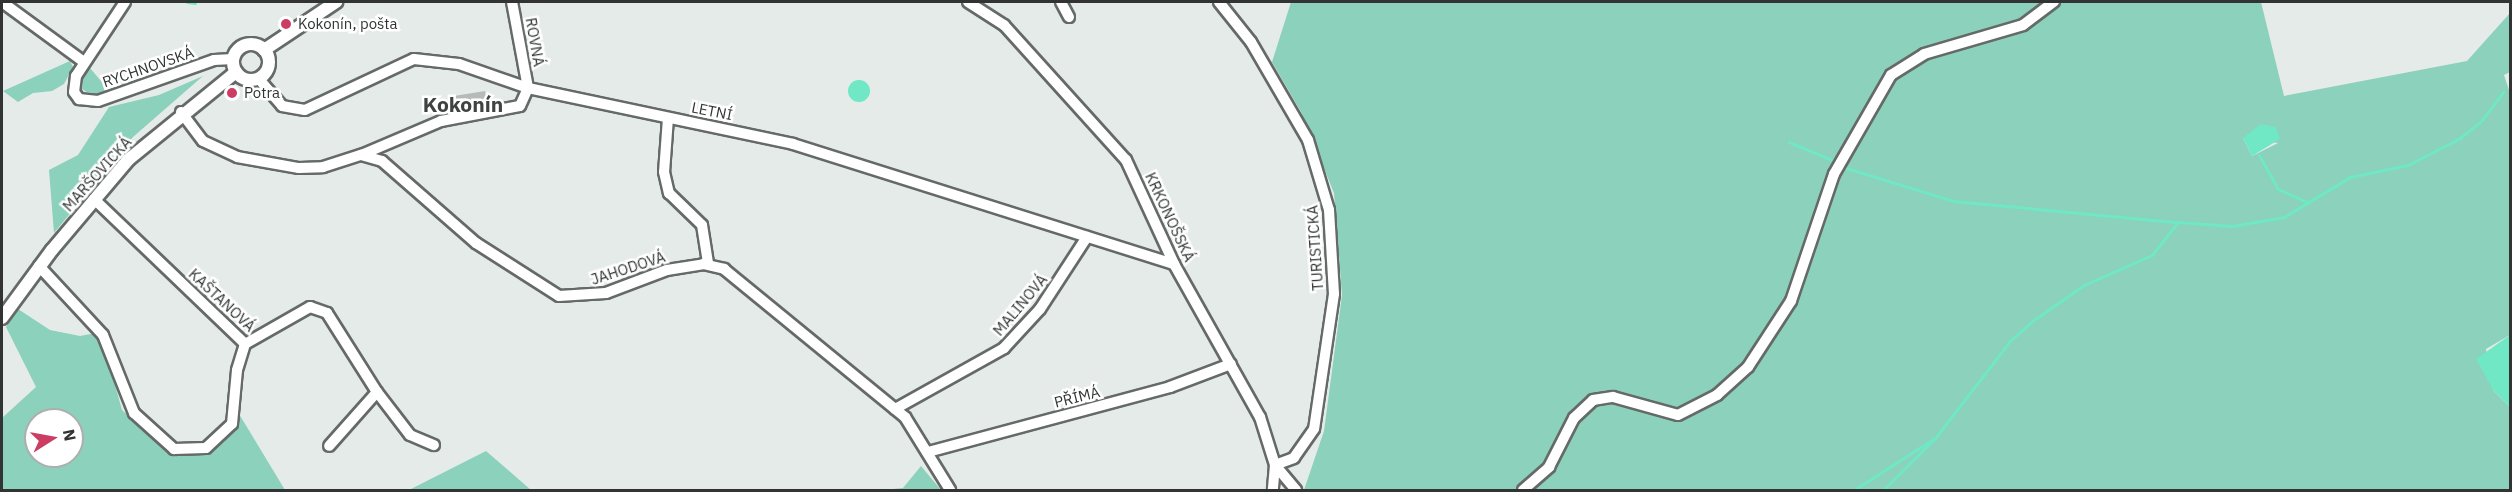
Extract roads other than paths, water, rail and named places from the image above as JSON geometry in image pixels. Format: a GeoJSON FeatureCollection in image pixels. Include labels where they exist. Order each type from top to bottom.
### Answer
{"type":"FeatureCollection","features":[{"type":"Feature","properties":{"kind":"main road"},"geometry":{"type":"LineString","coordinates":[[264,50],[336,2]]}},
{"type":"Feature","properties":{"kind":"main road"},"geometry":{"type":"LineString","coordinates":[[249,45],[264,50],[267,68],[258,78],[246,79],[236,72],[233,58],[249,45]]}},
{"type":"Feature","properties":{"kind":"main road","name":"MARŠOVICKÁ"},"geometry":{"type":"LineString","coordinates":[[2,318],[39,266],[94,199],[181,112],[236,72]]}},
{"type":"Feature","properties":{"kind":"street"},"geometry":{"type":"LineString","coordinates":[[2,2],[84,62]]}},
{"type":"Feature","properties":{"kind":"street","name":"RYCHNOVSKÁ"},"geometry":{"type":"LineString","coordinates":[[125,2],[84,62],[74,92],[88,103],[214,60],[233,58]]}},
{"type":"Feature","properties":{"kind":"street","name":"ROVNÁ"},"geometry":{"type":"LineString","coordinates":[[512,2],[528,88]]}},
{"type":"Feature","properties":{"kind":"street","name":"KRKONOŠSKÁ"},"geometry":{"type":"LineString","coordinates":[[968,2],[1004,26],[1117,148],[1140,186],[1174,264],[1262,423],[1275,465],[1273,490]]}},
{"type":"Feature","properties":{"kind":"street"},"geometry":{"type":"LineString","coordinates":[[1061,2],[1069,17]]}},
{"type":"Feature","properties":{"kind":"street","name":"TURISTICKÁ"},"geometry":{"type":"LineString","coordinates":[[1219,2],[1251,42],[1308,140],[1329,210],[1334,294],[1314,429],[1294,458],[1275,465]]}},
{"type":"Feature","properties":{"kind":"street"},"geometry":{"type":"LineString","coordinates":[[1523,490],[1549,467],[1574,418],[1593,400],[1613,397],[1678,415],[1718,395],[1748,367],[1791,301],[1834,174],[1891,75],[1924,54],[2023,25],[2054,2]]}},
{"type":"Feature","properties":{"kind":"street","name":"LETNÍ"},"geometry":{"type":"LineString","coordinates":[[258,78],[275,100],[297,110],[313,109],[414,58],[459,64],[528,88],[793,144],[1174,264]]}},
{"type":"Feature","properties":{"kind":"street"},"geometry":{"type":"LineString","coordinates":[[181,112],[203,141],[237,157],[299,168],[323,167],[361,155],[441,121],[520,106],[528,88]]}},
{"type":"Feature","properties":{"kind":"street"},"geometry":{"type":"LineString","coordinates":[[669,118],[664,172],[669,193],[702,225],[708,264],[738,277],[896,409],[928,452],[950,490]]}},
{"type":"Feature","properties":{"kind":"street","name":"JAHODOVÁ"},"geometry":{"type":"LineString","coordinates":[[361,155],[382,161],[404,177],[476,243],[559,296],[606,293],[667,270],[708,264]]}},
{"type":"Feature","properties":{"kind":"street","name":"KAŠTANOVÁ"},"geometry":{"type":"LineString","coordinates":[[94,199],[246,344],[310,307],[318,306],[327,313],[377,392]]}},
{"type":"Feature","properties":{"kind":"street","name":"MALINOVÁ"},"geometry":{"type":"LineString","coordinates":[[896,409],[1004,348],[1040,309],[1087,237]]}},
{"type":"Feature","properties":{"kind":"street"},"geometry":{"type":"LineString","coordinates":[[39,266],[103,335],[134,413],[174,449],[206,448],[232,424],[237,370],[246,344]]}},
{"type":"Feature","properties":{"kind":"street","name":"PŘÍMÁ"},"geometry":{"type":"LineString","coordinates":[[928,452],[1170,387],[1231,364]]}},
{"type":"Feature","properties":{"kind":"street"},"geometry":{"type":"LineString","coordinates":[[329,446],[377,392],[410,435],[434,445]]}},
{"type":"Feature","properties":{"kind":"street"},"geometry":{"type":"LineString","coordinates":[[1275,465],[1294,487]]}},
{"type":"Feature","properties":{"kind":"waterway"},"geometry":{"type":"LineString","coordinates":[[187,2],[195,3]]}},
{"type":"Feature","properties":{"kind":"waterway"},"geometry":{"type":"LineString","coordinates":[[1883,490],[1936,437],[2010,341],[2031,322],[2084,285],[2152,255],[2178,222],[2232,226],[2284,217],[2350,177],[2408,165],[2460,138],[2482,120],[2503,92]]}},
{"type":"Feature","properties":{"kind":"waterway"},"geometry":{"type":"LineString","coordinates":[[1789,142],[1832,160]]}},
{"type":"Feature","properties":{"kind":"waterway"},"geometry":{"type":"LineString","coordinates":[[2259,155],[2278,189],[2309,203]]}},
{"type":"Feature","properties":{"kind":"waterway"},"geometry":{"type":"LineString","coordinates":[[1846,168],[1953,201],[2177,222]]}},
{"type":"Feature","properties":{"kind":"waterway"},"geometry":{"type":"LineString","coordinates":[[1854,490],[1933,439]]}},
{"type":"Feature","properties":{"kind":"place","name":"Kokonín, pošta"},"geometry":{"type":"Point","coordinates":[286,24]}},
{"type":"Feature","properties":{"kind":"place","name":"Potra"},"geometry":{"type":"Point","coordinates":[232,93]}},
{"type":"Feature","properties":{"kind":"district","name":"Kokonín"},"geometry":{"type":"Point","coordinates":[463,104]}}]}
